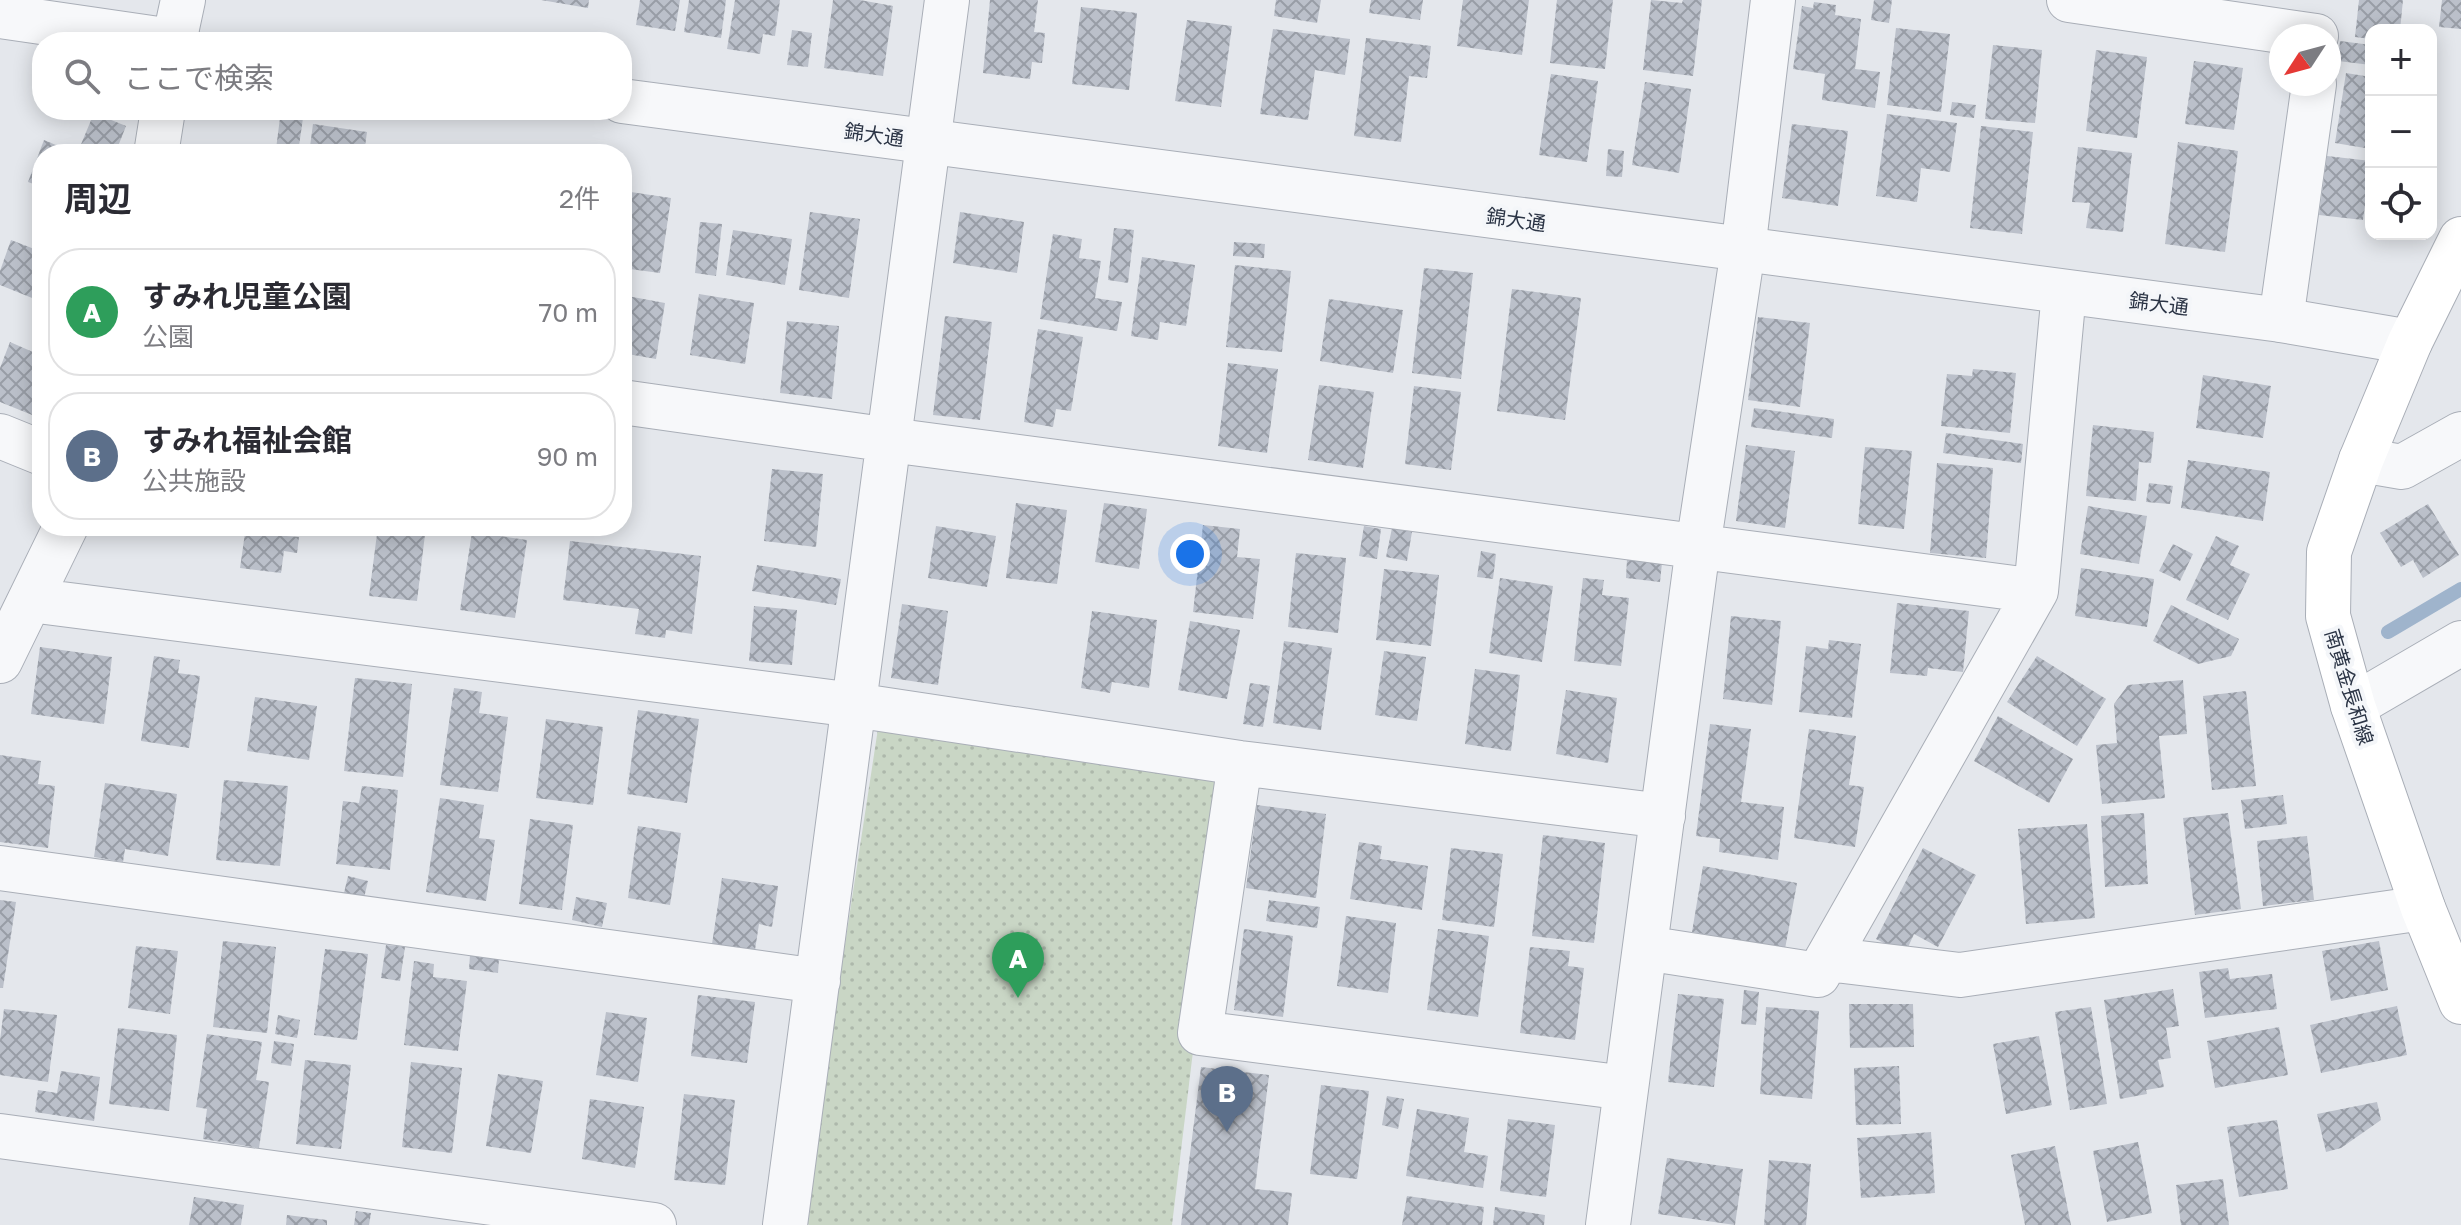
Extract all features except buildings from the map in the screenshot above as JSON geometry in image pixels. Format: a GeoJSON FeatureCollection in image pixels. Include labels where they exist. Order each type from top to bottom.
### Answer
{"type":"FeatureCollection","features":[{"type":"Feature","properties":{"kind":"main road","name":"南黄金長和線"},"geometry":{"type":"LineString","coordinates":[[2461,239],[2410,342],[2361,460],[2329,552],[2328,616],[2353,706],[2423,908],[2461,1002]]}},
{"type":"Feature","properties":{"kind":"street"},"geometry":{"type":"LineString","coordinates":[[178,32],[183,0]]}},
{"type":"Feature","properties":{"kind":"street"},"geometry":{"type":"LineString","coordinates":[[785,1225],[947,0]]}},
{"type":"Feature","properties":{"kind":"street"},"geometry":{"type":"LineString","coordinates":[[1608,1225],[1698,547],[1743,250],[1773,0]]}},
{"type":"Feature","properties":{"kind":"street"},"geometry":{"type":"LineString","coordinates":[[2069,0],[2269,29]]}},
{"type":"Feature","properties":{"kind":"street"},"geometry":{"type":"LineString","coordinates":[[2320,24],[2324,0]]}},
{"type":"Feature","properties":{"kind":"street"},"geometry":{"type":"LineString","coordinates":[[0,16],[108,32]]}},
{"type":"Feature","properties":{"kind":"street"},"geometry":{"type":"LineString","coordinates":[[2281,320],[2312,96]]}},
{"type":"Feature","properties":{"kind":"street","name":"錦大通"},"geometry":{"type":"LineString","coordinates":[[632,102],[2281,320],[2410,342]]}},
{"type":"Feature","properties":{"kind":"street"},"geometry":{"type":"LineString","coordinates":[[158,144],[161,120]]}},
{"type":"Feature","properties":{"kind":"street"},"geometry":{"type":"LineString","coordinates":[[1645,948],[1818,975],[2036,591],[2064,292]]}},
{"type":"Feature","properties":{"kind":"street"},"geometry":{"type":"LineString","coordinates":[[632,403],[2036,591]]}},
{"type":"Feature","properties":{"kind":"street"},"geometry":{"type":"LineString","coordinates":[[2361,460],[2402,467],[2461,434]]}},
{"type":"Feature","properties":{"kind":"street"},"geometry":{"type":"LineString","coordinates":[[0,436],[32,449]]}},
{"type":"Feature","properties":{"kind":"street"},"geometry":{"type":"LineString","coordinates":[[0,661],[61,536]]}},
{"type":"Feature","properties":{"kind":"street"},"geometry":{"type":"LineString","coordinates":[[30,600],[854,705],[1240,763],[1663,816]]}},
{"type":"Feature","properties":{"kind":"street"},"geometry":{"type":"LineString","coordinates":[[2353,706],[2461,643]]}},
{"type":"Feature","properties":{"kind":"street"},"geometry":{"type":"LineString","coordinates":[[1240,763],[1200,1033],[1626,1088]]}},
{"type":"Feature","properties":{"kind":"street"},"geometry":{"type":"LineString","coordinates":[[0,868],[818,981]]}},
{"type":"Feature","properties":{"kind":"street"},"geometry":{"type":"LineString","coordinates":[[1827,959],[1960,975],[2423,908]]}},
{"type":"Feature","properties":{"kind":"street"},"geometry":{"type":"LineString","coordinates":[[0,1136],[654,1225]]}},
{"type":"Feature","properties":{"kind":"green space"},"geometry":{"type":"Polygon","coordinates":[[[879,722],[1226,778],[1172,1225],[809,1225],[803,1219],[879,722]]]}},
{"type":"Feature","properties":{"kind":"waterway"},"geometry":{"type":"LineString","coordinates":[[2388,632],[2461,589]]}},
{"type":"Feature","properties":{"kind":"place","name":"すみれ児童公園"},"geometry":{"type":"Point","coordinates":[1018,998]}},
{"type":"Feature","properties":{"kind":"place","name":"すみれ福祉会館"},"geometry":{"type":"Point","coordinates":[1227,1132]}}]}
